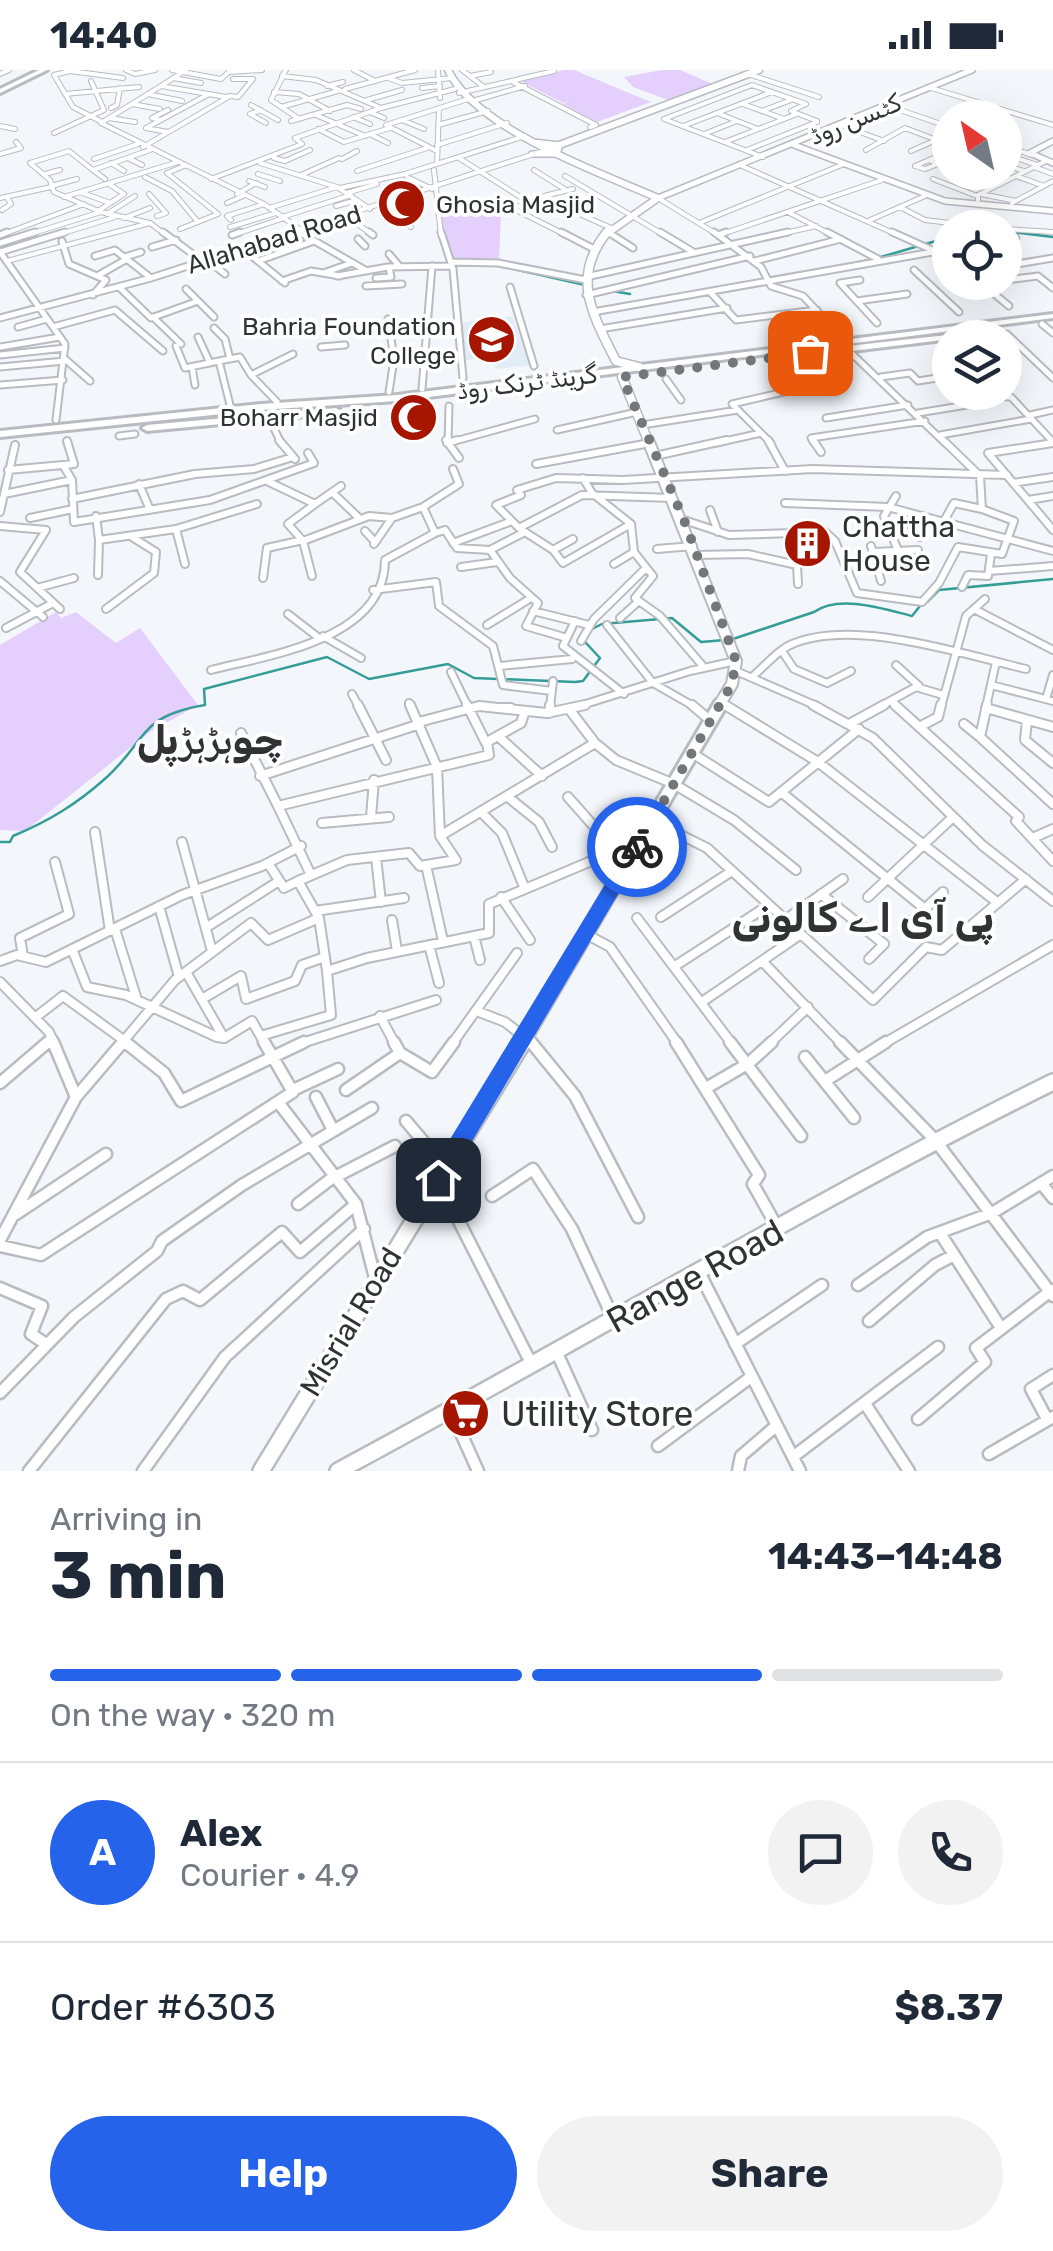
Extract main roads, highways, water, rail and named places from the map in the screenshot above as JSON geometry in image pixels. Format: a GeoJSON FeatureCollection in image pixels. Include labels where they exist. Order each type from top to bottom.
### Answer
{"type":"FeatureCollection","features":[{"type":"Feature","properties":{"kind":"highway"},"geometry":{"type":"LineString","coordinates":[[0,89],[34,70]]}},
{"type":"Feature","properties":{"kind":"highway"},"geometry":{"type":"LineString","coordinates":[[0,89],[44,70]]}},
{"type":"Feature","properties":{"kind":"highway","name":"گرینڈ ٹرنک روڈ"},"geometry":{"type":"LineString","coordinates":[[1022,322],[1049,321]]}},
{"type":"Feature","properties":{"kind":"highway","name":"گرینڈ ٹرنک روڈ"},"geometry":{"type":"LineString","coordinates":[[1022,325],[1049,321]]}},
{"type":"Feature","properties":{"kind":"highway","name":"گرینڈ ٹرنک روڈ"},"geometry":{"type":"LineString","coordinates":[[0,437],[220,411],[328,407],[622,377],[932,332]]}},
{"type":"Feature","properties":{"kind":"highway"},"geometry":{"type":"LineString","coordinates":[[932,334],[915,337],[932,336]]}},
{"type":"Feature","properties":{"kind":"highway","name":"گرینڈ ٹرنک روڈ"},"geometry":{"type":"LineString","coordinates":[[0,437],[146,428],[752,354],[932,338]]}},
{"type":"Feature","properties":{"kind":"highway"},"geometry":{"type":"LineString","coordinates":[[752,354],[904,339],[881,345]]}},
{"type":"Feature","properties":{"kind":"highway"},"geometry":{"type":"LineString","coordinates":[[328,407],[224,417],[328,407]]}},
{"type":"Feature","properties":{"kind":"highway"},"geometry":{"type":"LineString","coordinates":[[123,425],[210,419],[146,428]]}},
{"type":"Feature","properties":{"kind":"main road"},"geometry":{"type":"LineString","coordinates":[[546,150],[752,72]]}},
{"type":"Feature","properties":{"kind":"main road"},"geometry":{"type":"LineString","coordinates":[[450,74],[457,91],[546,150],[658,198],[627,212],[610,230],[594,250],[586,284],[592,311],[616,361],[640,368]]}},
{"type":"Feature","properties":{"kind":"main road"},"geometry":{"type":"LineString","coordinates":[[604,372],[616,361]]}},
{"type":"Feature","properties":{"kind":"main road","name":"Misrial Road"},"geometry":{"type":"LineString","coordinates":[[261,1471],[528,1034],[586,934],[627,852],[653,820],[722,703],[735,661],[728,633],[622,377]]}},
{"type":"Feature","properties":{"kind":"main road","name":"Range Road"},"geometry":{"type":"LineString","coordinates":[[344,1470],[936,1140],[1053,1082]]}},
{"type":"Feature","properties":{"kind":"waterway"},"geometry":{"type":"LineString","coordinates":[[1022,233],[1053,237]]}},
{"type":"Feature","properties":{"kind":"waterway"},"geometry":{"type":"LineString","coordinates":[[881,257],[932,242]]}},
{"type":"Feature","properties":{"kind":"waterway"},"geometry":{"type":"LineString","coordinates":[[851,264],[873,259]]}},
{"type":"Feature","properties":{"kind":"waterway"},"geometry":{"type":"LineString","coordinates":[[455,265],[477,265]]}},
{"type":"Feature","properties":{"kind":"waterway"},"geometry":{"type":"LineString","coordinates":[[505,267],[585,285]]}},
{"type":"Feature","properties":{"kind":"waterway"},"geometry":{"type":"LineString","coordinates":[[612,291],[630,294]]}},
{"type":"Feature","properties":{"kind":"waterway"},"geometry":{"type":"LineString","coordinates":[[927,602],[939,590],[1053,579]]}},
{"type":"Feature","properties":{"kind":"waterway"},"geometry":{"type":"LineString","coordinates":[[733,639],[836,604],[862,605],[912,616],[920,606]]}},
{"type":"Feature","properties":{"kind":"waterway"},"geometry":{"type":"LineString","coordinates":[[590,630],[602,624],[672,618],[701,642],[725,640]]}},
{"type":"Feature","properties":{"kind":"waterway"},"geometry":{"type":"LineString","coordinates":[[0,842],[10,842],[13,836],[85,796],[156,723],[205,705],[204,689],[327,657],[369,679],[448,664],[474,678],[575,682],[583,681],[600,658],[585,642]]}},
{"type":"Feature","properties":{"kind":"place","name":"Ghosia Masjid"},"geometry":{"type":"Point","coordinates":[401,204]}},
{"type":"Feature","properties":{"kind":"place","name":"Bahria Foundation College"},"geometry":{"type":"Point","coordinates":[491,340]}},
{"type":"Feature","properties":{"kind":"place","name":"Boharr Masjid"},"geometry":{"type":"Point","coordinates":[413,417]}},
{"type":"Feature","properties":{"kind":"place","name":"Chattha House"},"geometry":{"type":"Point","coordinates":[807,544]}},
{"type":"Feature","properties":{"kind":"place","name":"Utility Store"},"geometry":{"type":"Point","coordinates":[466,1414]}},
{"type":"Feature","properties":{"kind":"district","name":"چوہڑہڑپل"},"geometry":{"type":"Point","coordinates":[210,740]}},
{"type":"Feature","properties":{"kind":"district","name":"پی آی اے کالونی"},"geometry":{"type":"Point","coordinates":[863,918]}}]}
